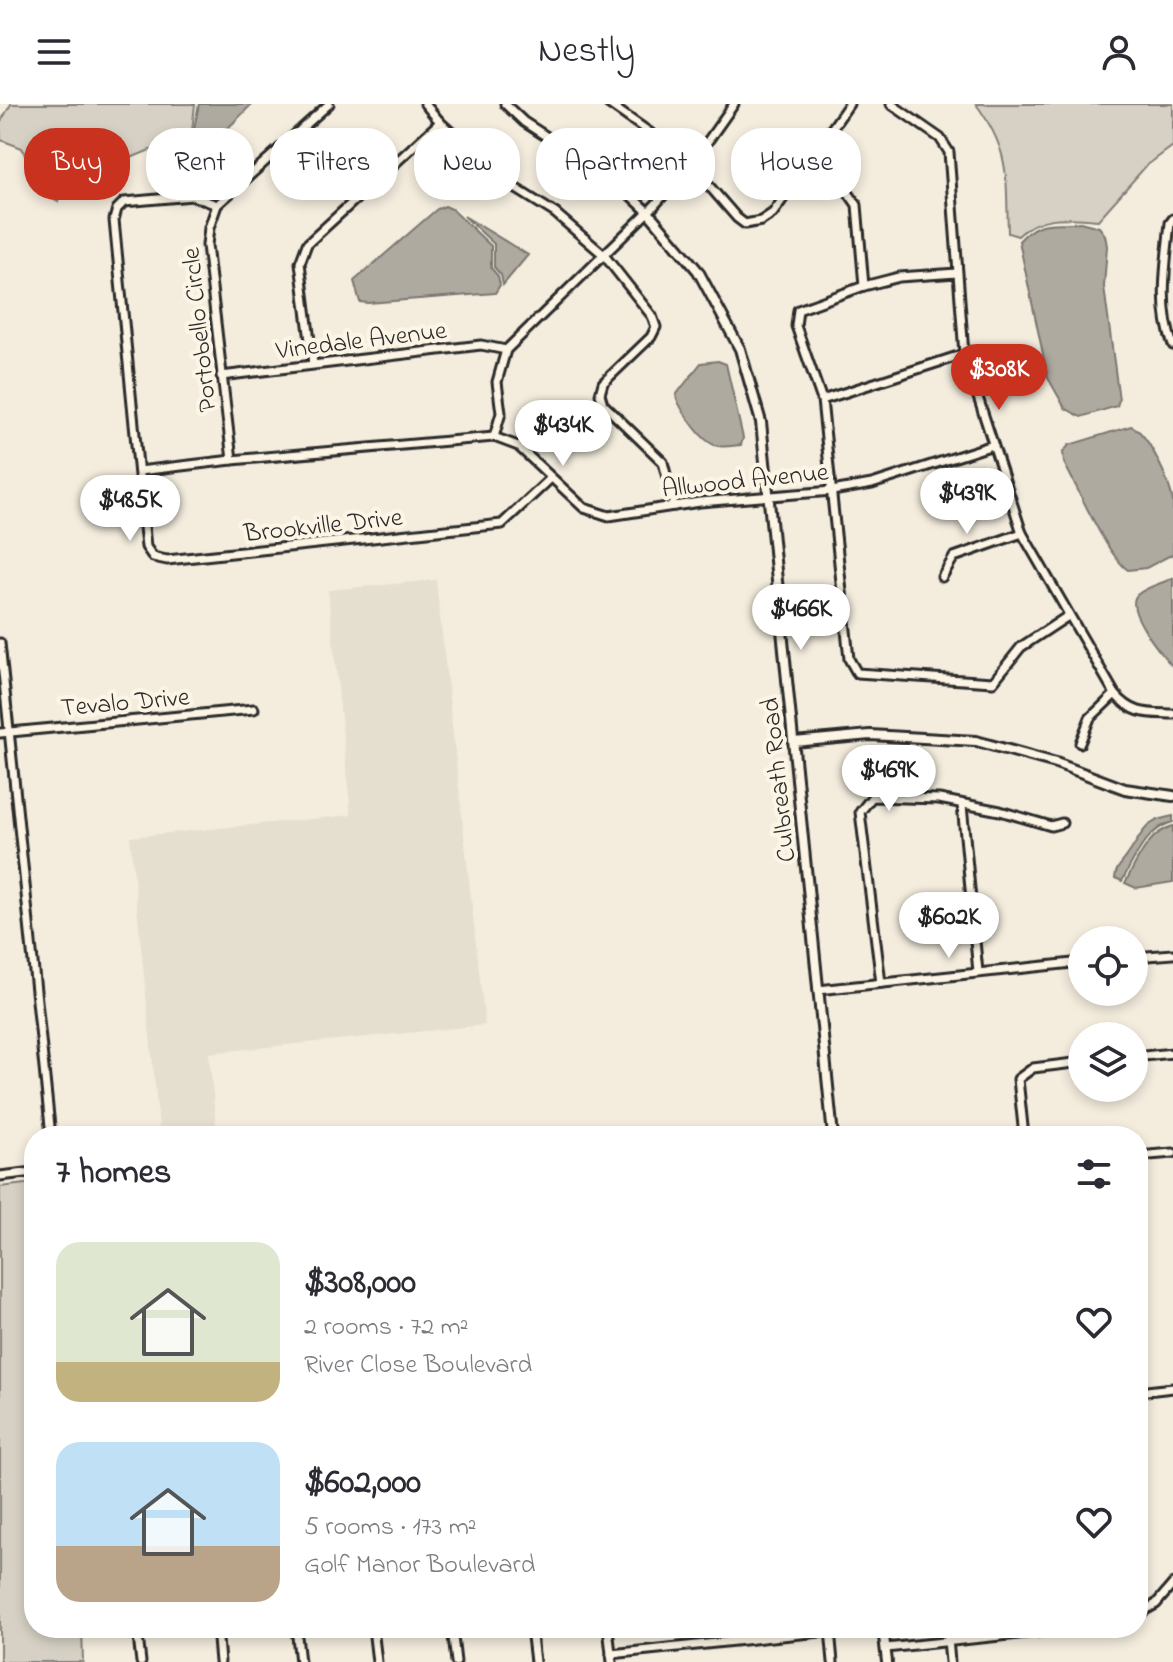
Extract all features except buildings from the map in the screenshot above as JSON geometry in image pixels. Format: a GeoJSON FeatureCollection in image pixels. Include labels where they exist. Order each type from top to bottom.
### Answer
{"type":"FeatureCollection","features":[{"type":"Feature","properties":{"kind":"street"},"geometry":{"type":"LineString","coordinates":[[217,205],[329,104]]}},
{"type":"Feature","properties":{"kind":"street"},"geometry":{"type":"LineString","coordinates":[[425,104],[440,122],[507,183],[555,213],[604,255],[652,316],[656,327],[651,337],[603,383],[600,394],[603,404],[663,462],[674,506]]}},
{"type":"Feature","properties":{"kind":"street","name":"Culbreath Road"},"geometry":{"type":"LineString","coordinates":[[505,104],[524,122],[633,196],[698,271],[740,349],[761,422],[832,1126]]}},
{"type":"Feature","properties":{"kind":"street"},"geometry":{"type":"LineString","coordinates":[[609,104],[641,128]]}},
{"type":"Feature","properties":{"kind":"street"},"geometry":{"type":"LineString","coordinates":[[715,131],[734,104]]}},
{"type":"Feature","properties":{"kind":"street"},"geometry":{"type":"LineString","coordinates":[[832,128],[849,104]]}},
{"type":"Feature","properties":{"kind":"street"},"geometry":{"type":"LineString","coordinates":[[891,104],[940,138],[949,152],[964,354],[1022,533],[1068,616],[1124,705],[1137,712],[1173,714]]}},
{"type":"Feature","properties":{"kind":"street"},"geometry":{"type":"LineString","coordinates":[[313,364],[300,263],[307,244],[440,122]]}},
{"type":"Feature","properties":{"kind":"street"},"geometry":{"type":"LineString","coordinates":[[715,193],[745,224],[761,221],[773,213],[782,200]]}},
{"type":"Feature","properties":{"kind":"street","name":"Brookville Drive"},"geometry":{"type":"LineString","coordinates":[[217,205],[192,196],[124,202],[117,209],[114,220],[146,547],[153,557],[167,560],[502,524],[551,478]]}},
{"type":"Feature","properties":{"kind":"street"},"geometry":{"type":"LineString","coordinates":[[139,471],[494,437],[501,413],[497,382],[506,350],[659,200]]}},
{"type":"Feature","properties":{"kind":"street"},"geometry":{"type":"LineString","coordinates":[[853,200],[857,205],[864,286]]}},
{"type":"Feature","properties":{"kind":"street","name":"Portobello Circle"},"geometry":{"type":"LineString","coordinates":[[217,205],[207,245],[232,460]]}},
{"type":"Feature","properties":{"kind":"street"},"geometry":{"type":"LineString","coordinates":[[1173,219],[1170,223],[1166,272],[1166,327],[1173,345]]}},
{"type":"Feature","properties":{"kind":"street"},"geometry":{"type":"LineString","coordinates":[[957,273],[899,277],[798,310],[796,326],[822,400],[849,659],[857,673],[993,682],[1021,647],[1068,616]]}},
{"type":"Feature","properties":{"kind":"street","name":"Vinedale Avenue"},"geometry":{"type":"LineString","coordinates":[[221,376],[481,345],[506,350]]}},
{"type":"Feature","properties":{"kind":"street"},"geometry":{"type":"LineString","coordinates":[[822,400],[964,354]]}},
{"type":"Feature","properties":{"kind":"street","name":"Allwood Avenue"},"geometry":{"type":"LineString","coordinates":[[494,437],[518,446],[584,508],[609,516],[769,494],[832,491],[872,484],[993,445]]}},
{"type":"Feature","properties":{"kind":"street"},"geometry":{"type":"LineString","coordinates":[[942,577],[954,557],[1022,533]]}},
{"type":"Feature","properties":{"kind":"street"},"geometry":{"type":"LineString","coordinates":[[0,643],[4,733],[50,1126]]}},
{"type":"Feature","properties":{"kind":"street"},"geometry":{"type":"LineString","coordinates":[[1080,743],[1090,718],[1115,694]]}},
{"type":"Feature","properties":{"kind":"street","name":"Tevalo Drive"},"geometry":{"type":"LineString","coordinates":[[4,733],[254,709]]}},
{"type":"Feature","properties":{"kind":"street"},"geometry":{"type":"LineString","coordinates":[[794,742],[870,735],[976,741],[1056,763],[1125,789],[1173,796]]}},
{"type":"Feature","properties":{"kind":"street"},"geometry":{"type":"LineString","coordinates":[[881,983],[860,812],[872,797],[939,799],[1000,811],[1051,826],[1062,823]]}},
{"type":"Feature","properties":{"kind":"street"},"geometry":{"type":"LineString","coordinates":[[962,805],[978,972]]}},
{"type":"Feature","properties":{"kind":"street"},"geometry":{"type":"LineString","coordinates":[[1148,956],[1173,954]]}},
{"type":"Feature","properties":{"kind":"street"},"geometry":{"type":"LineString","coordinates":[[818,990],[1068,963]]}},
{"type":"Feature","properties":{"kind":"street"},"geometry":{"type":"LineString","coordinates":[[1148,1056],[1173,1053]]}},
{"type":"Feature","properties":{"kind":"street"},"geometry":{"type":"LineString","coordinates":[[1023,1126],[1018,1079],[1033,1068],[1068,1064]]}},
{"type":"Feature","properties":{"kind":"street"},"geometry":{"type":"LineString","coordinates":[[1148,1155],[1173,1153]]}},
{"type":"Feature","properties":{"kind":"street"},"geometry":{"type":"LineString","coordinates":[[0,1176],[24,1173]]}},
{"type":"Feature","properties":{"kind":"street"},"geometry":{"type":"LineString","coordinates":[[1148,1391],[1173,1388]]}},
{"type":"Feature","properties":{"kind":"street"},"geometry":{"type":"LineString","coordinates":[[1148,1608],[1156,1604],[1173,1584]]}},
{"type":"Feature","properties":{"kind":"street"},"geometry":{"type":"LineString","coordinates":[[138,1638],[141,1662]]}},
{"type":"Feature","properties":{"kind":"street"},"geometry":{"type":"LineString","coordinates":[[218,1638],[220,1662]]}},
{"type":"Feature","properties":{"kind":"street"},"geometry":{"type":"LineString","coordinates":[[297,1638],[300,1662]]}},
{"type":"Feature","properties":{"kind":"street"},"geometry":{"type":"LineString","coordinates":[[374,1638],[377,1662]]}},
{"type":"Feature","properties":{"kind":"street"},"geometry":{"type":"LineString","coordinates":[[453,1638],[456,1662]]}},
{"type":"Feature","properties":{"kind":"street"},"geometry":{"type":"LineString","coordinates":[[532,1638],[535,1662]]}},
{"type":"Feature","properties":{"kind":"street"},"geometry":{"type":"LineString","coordinates":[[609,1638],[611,1658],[767,1638]]}},
{"type":"Feature","properties":{"kind":"street"},"geometry":{"type":"LineString","coordinates":[[831,1638],[833,1662]]}},
{"type":"Feature","properties":{"kind":"street"},"geometry":{"type":"LineString","coordinates":[[884,1638],[887,1662]]}},
{"type":"Feature","properties":{"kind":"street"},"geometry":{"type":"LineString","coordinates":[[948,1638],[950,1662]]}},
{"type":"Feature","properties":{"kind":"street"},"geometry":{"type":"LineString","coordinates":[[886,1648],[978,1638]]}},
{"type":"Feature","properties":{"kind":"shaded area"},"geometry":{"type":"Polygon","coordinates":[[[11,104],[195,104],[192,128],[146,128],[146,152],[130,158],[130,128],[24,128],[24,153],[22,148],[1,140],[0,123],[11,104]]]}},
{"type":"Feature","properties":{"kind":"shaded area"},"geometry":{"type":"Polygon","coordinates":[[[199,104],[252,104],[227,128],[194,128],[199,104]]]}},
{"type":"Feature","properties":{"kind":"shaded area"},"geometry":{"type":"Polygon","coordinates":[[[976,104],[1173,104],[1173,146],[1146,166],[1098,220],[1045,220],[1018,236],[1008,233],[1006,180],[1001,151],[976,104]]]}},
{"type":"Feature","properties":{"kind":"shaded area"},"geometry":{"type":"Polygon","coordinates":[[[445,206],[491,246],[491,268],[498,276],[500,285],[495,293],[360,302],[354,281],[437,209],[445,206]]]}},
{"type":"Feature","properties":{"kind":"shaded area"},"geometry":{"type":"Polygon","coordinates":[[[464,216],[528,255],[503,285],[501,275],[494,267],[494,244],[464,216]]]}},
{"type":"Feature","properties":{"kind":"shaded area"},"geometry":{"type":"Polygon","coordinates":[[[1080,222],[1099,227],[1105,235],[1104,287],[1119,400],[1117,406],[1081,417],[1065,408],[1048,378],[1019,241],[1040,225],[1080,222]]]}},
{"type":"Feature","properties":{"kind":"shaded area"},"geometry":{"type":"Polygon","coordinates":[[[718,361],[726,364],[743,438],[741,445],[720,446],[709,442],[689,420],[676,395],[701,363],[718,361]]]}},
{"type":"Feature","properties":{"kind":"shaded area"},"geometry":{"type":"Polygon","coordinates":[[[1131,426],[1145,438],[1168,483],[1173,502],[1173,554],[1146,568],[1128,570],[1093,521],[1064,463],[1063,452],[1069,445],[1131,426]]]}},
{"type":"Feature","properties":{"kind":"shaded area"},"geometry":{"type":"Polygon","coordinates":[[[1173,578],[1173,667],[1146,632],[1135,611],[1134,602],[1140,592],[1173,578]]]}},
{"type":"Feature","properties":{"kind":"shaded area"},"geometry":{"type":"Polygon","coordinates":[[[436,580],[485,1025],[209,1053],[216,1126],[159,1126],[130,837],[351,815],[328,590],[436,580]]]}},
{"type":"Feature","properties":{"kind":"shaded area"},"geometry":{"type":"Polygon","coordinates":[[[1173,816],[1173,822],[1156,831],[1142,846],[1122,881],[1115,878],[1144,830],[1163,818],[1173,816]]]}},
{"type":"Feature","properties":{"kind":"shaded area"},"geometry":{"type":"Polygon","coordinates":[[[1173,826],[1173,882],[1136,888],[1125,883],[1150,841],[1164,829],[1173,826]]]}},
{"type":"Feature","properties":{"kind":"shaded area"},"geometry":{"type":"Polygon","coordinates":[[[24,1184],[24,1638],[82,1638],[83,1662],[2,1662],[0,1658],[0,1187],[24,1184]]]}}]}
